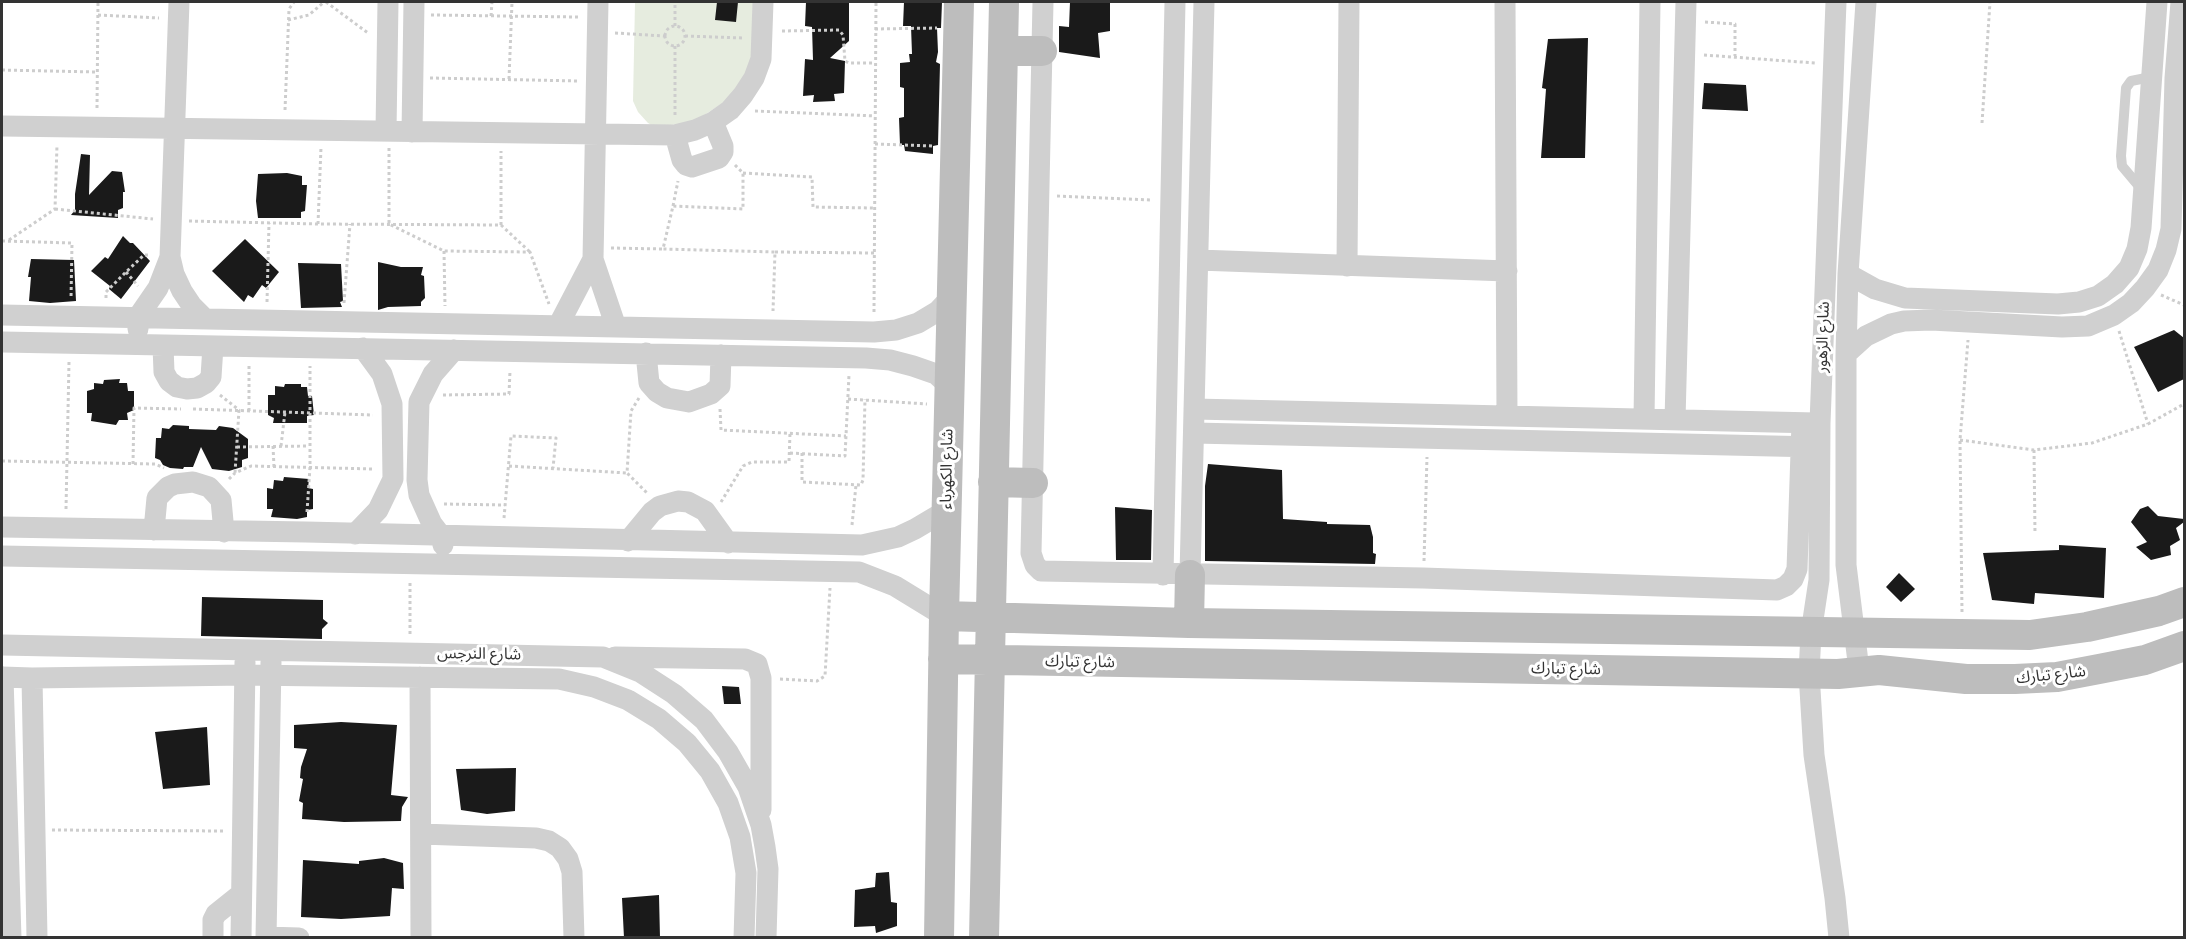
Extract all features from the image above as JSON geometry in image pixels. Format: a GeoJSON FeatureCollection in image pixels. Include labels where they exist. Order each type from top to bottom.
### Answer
{"type":"FeatureCollection","features":[{"type":"Feature","properties":{"kind":"street"},"geometry":{"type":"LineString","coordinates":[[388,2],[388,131]]}},
{"type":"Feature","properties":{"kind":"street"},"geometry":{"type":"LineString","coordinates":[[2,126],[675,135],[695,130],[721,116],[743,95],[754,78],[761,59],[763,2]]}},
{"type":"Feature","properties":{"kind":"street"},"geometry":{"type":"LineString","coordinates":[[984,938],[1004,2]]}},
{"type":"Feature","properties":{"kind":"street"},"geometry":{"type":"LineString","coordinates":[[1043,2],[1032,559],[1041,571],[1423,578],[1777,590],[1786,586],[1793,579],[1797,569],[1811,447],[1194,433]]}},
{"type":"Feature","properties":{"kind":"street"},"geometry":{"type":"LineString","coordinates":[[1175,2],[1169,201],[1176,575],[1189,623]]}},
{"type":"Feature","properties":{"kind":"street"},"geometry":{"type":"LineString","coordinates":[[1176,575],[1194,433],[1204,2]]}},
{"type":"Feature","properties":{"kind":"street"},"geometry":{"type":"LineString","coordinates":[[1347,266],[1350,2]]}},
{"type":"Feature","properties":{"kind":"street"},"geometry":{"type":"LineString","coordinates":[[1505,2],[1507,416]]}},
{"type":"Feature","properties":{"kind":"street"},"geometry":{"type":"LineString","coordinates":[[1644,419],[1650,2]]}},
{"type":"Feature","properties":{"kind":"street"},"geometry":{"type":"LineString","coordinates":[[1675,420],[1686,2]]}},
{"type":"Feature","properties":{"kind":"street","name":"شارع الزهور"},"geometry":{"type":"LineString","coordinates":[[1836,2],[1811,423],[1819,580],[1811,633],[1809,673],[1814,755],[1839,938]]}},
{"type":"Feature","properties":{"kind":"street","name":"شارع الزهور"},"geometry":{"type":"LineString","coordinates":[[1859,670],[1846,565],[1846,354],[1848,274],[1866,2]]}},
{"type":"Feature","properties":{"kind":"street"},"geometry":{"type":"LineString","coordinates":[[1848,274],[1875,289],[1905,297],[2058,304],[2079,302],[2098,296],[2115,284],[2129,268],[2138,249],[2157,2]]}},
{"type":"Feature","properties":{"kind":"street"},"geometry":{"type":"LineString","coordinates":[[1846,354],[1866,336],[1891,324],[1918,320],[2062,327],[2088,326],[2114,315],[2131,303],[2145,288],[2162,260],[2171,229],[2180,78],[2181,2]]}},
{"type":"Feature","properties":{"kind":"street"},"geometry":{"type":"LineString","coordinates":[[412,132],[414,8]]}},
{"type":"Feature","properties":{"kind":"street"},"geometry":{"type":"LineString","coordinates":[[179,10],[170,257],[174,274],[182,291],[205,319]]}},
{"type":"Feature","properties":{"kind":"street","name":"شارع الكهرباء"},"geometry":{"type":"LineString","coordinates":[[939,938],[946,510],[940,395],[952,296],[958,15]]}},
{"type":"Feature","properties":{"kind":"street"},"geometry":{"type":"LineString","coordinates":[[598,17],[593,253],[616,327]]}},
{"type":"Feature","properties":{"kind":"street"},"geometry":{"type":"LineString","coordinates":[[1174,43],[1203,44]]}},
{"type":"Feature","properties":{"kind":"street"},"geometry":{"type":"LineString","coordinates":[[1003,51],[1042,51]]}},
{"type":"Feature","properties":{"kind":"street"},"geometry":{"type":"LineString","coordinates":[[2151,77],[2180,78]]}},
{"type":"Feature","properties":{"kind":"street"},"geometry":{"type":"LineString","coordinates":[[675,135],[682,160],[686,165],[692,167],[719,158],[723,152],[721,116]]}},
{"type":"Feature","properties":{"kind":"street"},"geometry":{"type":"LineString","coordinates":[[558,326],[593,253]]}},
{"type":"Feature","properties":{"kind":"street"},"geometry":{"type":"LineString","coordinates":[[138,344],[138,317],[158,288],[170,257]]}},
{"type":"Feature","properties":{"kind":"street"},"geometry":{"type":"LineString","coordinates":[[1198,260],[1507,271]]}},
{"type":"Feature","properties":{"kind":"street"},"geometry":{"type":"LineString","coordinates":[[2,315],[874,332],[897,330],[918,323],[938,311],[952,296]]}},
{"type":"Feature","properties":{"kind":"street"},"geometry":{"type":"LineString","coordinates":[[5,344],[138,344],[310,349],[850,357],[890,360],[936,374],[940,395]]}},
{"type":"Feature","properties":{"kind":"street"},"geometry":{"type":"LineString","coordinates":[[163,346],[164,372],[169,381],[177,387],[187,389],[197,388],[211,377],[213,346]]}},
{"type":"Feature","properties":{"kind":"street"},"geometry":{"type":"LineString","coordinates":[[355,534],[368,523],[383,502],[393,479],[392,415],[388,388],[382,374],[363,348]]}},
{"type":"Feature","properties":{"kind":"street"},"geometry":{"type":"LineString","coordinates":[[443,564],[442,537],[432,524],[422,504],[417,480],[419,402],[434,374],[454,350]]}},
{"type":"Feature","properties":{"kind":"street"},"geometry":{"type":"LineString","coordinates":[[646,353],[649,383],[657,392],[678,402],[701,400],[720,386],[721,355]]}},
{"type":"Feature","properties":{"kind":"street"},"geometry":{"type":"LineString","coordinates":[[1194,410],[1811,423]]}},
{"type":"Feature","properties":{"kind":"street"},"geometry":{"type":"LineString","coordinates":[[1582,442],[1584,418]]}},
{"type":"Feature","properties":{"kind":"street"},"geometry":{"type":"LineString","coordinates":[[154,530],[157,498],[168,487],[184,482],[201,483],[216,493],[221,500],[224,532]]}},
{"type":"Feature","properties":{"kind":"street"},"geometry":{"type":"LineString","coordinates":[[993,482],[1033,483]]}},
{"type":"Feature","properties":{"kind":"street"},"geometry":{"type":"LineString","coordinates":[[628,541],[652,512],[660,506],[669,502],[688,502],[705,511],[728,543]]}},
{"type":"Feature","properties":{"kind":"street"},"geometry":{"type":"LineString","coordinates":[[4,526],[862,545],[898,537],[932,520],[946,510]]}},
{"type":"Feature","properties":{"kind":"street"},"geometry":{"type":"LineString","coordinates":[[2,556],[860,572],[912,594],[944,616],[1189,623],[2030,635],[2087,627],[2158,611],[2184,602]]}},
{"type":"Feature","properties":{"kind":"street"},"geometry":{"type":"LineString","coordinates":[[1657,629],[1659,670]]}},
{"type":"Feature","properties":{"kind":"street","name":"شارع النرجس"},"geometry":{"type":"LineString","coordinates":[[2,645],[603,657],[640,672],[665,688],[704,720],[728,752],[748,787],[761,825],[768,869],[766,938]]}},
{"type":"Feature","properties":{"kind":"street","name":"شارع تبارك"},"geometry":{"type":"LineString","coordinates":[[943,659],[1838,674],[1859,670],[1899,671],[1966,679],[2057,677],[2145,660],[2184,646]]}},
{"type":"Feature","properties":{"kind":"street"},"geometry":{"type":"LineString","coordinates":[[241,938],[245,650]]}},
{"type":"Feature","properties":{"kind":"street"},"geometry":{"type":"LineString","coordinates":[[272,650],[266,937],[299,938]]}},
{"type":"Feature","properties":{"kind":"street"},"geometry":{"type":"LineString","coordinates":[[603,657],[745,659],[758,664],[761,678],[761,825]]}},
{"type":"Feature","properties":{"kind":"street","name":"شارع النرجس"},"geometry":{"type":"LineString","coordinates":[[2,676],[32,678],[245,675],[420,677],[559,680],[594,687],[628,700],[659,719],[687,743],[710,771],[728,803],[740,837],[746,873],[744,938]]}},
{"type":"Feature","properties":{"kind":"street"},"geometry":{"type":"LineString","coordinates":[[2,676],[8,933]]}},
{"type":"Feature","properties":{"kind":"street"},"geometry":{"type":"LineString","coordinates":[[420,677],[421,938]]}},
{"type":"Feature","properties":{"kind":"street"},"geometry":{"type":"LineString","coordinates":[[32,678],[38,938]]}},
{"type":"Feature","properties":{"kind":"street"},"geometry":{"type":"LineString","coordinates":[[421,834],[536,838],[549,841],[560,848],[568,859],[572,872],[574,938]]}},
{"type":"Feature","properties":{"kind":"street"},"geometry":{"type":"LineString","coordinates":[[213,938],[213,920],[216,914],[241,894]]}},
{"type":"Feature","properties":{"kind":"path"},"geometry":{"type":"LineString","coordinates":[[97,128],[98,2]]}},
{"type":"Feature","properties":{"kind":"path"},"geometry":{"type":"LineString","coordinates":[[284,130],[288,21],[289,9],[294,2]]}},
{"type":"Feature","properties":{"kind":"path"},"geometry":{"type":"LineString","coordinates":[[288,21],[309,15],[325,2],[387,47]]}},
{"type":"Feature","properties":{"kind":"path"},"geometry":{"type":"LineString","coordinates":[[491,16],[492,2]]}},
{"type":"Feature","properties":{"kind":"path"},"geometry":{"type":"LineString","coordinates":[[509,80],[512,2]]}},
{"type":"Feature","properties":{"kind":"path"},"geometry":{"type":"LineString","coordinates":[[675,2],[675,26]]}},
{"type":"Feature","properties":{"kind":"path"},"geometry":{"type":"LineString","coordinates":[[874,332],[876,2]]}},
{"type":"Feature","properties":{"kind":"path"},"geometry":{"type":"LineString","coordinates":[[1982,123],[1990,2]]}},
{"type":"Feature","properties":{"kind":"path"},"geometry":{"type":"LineString","coordinates":[[414,8],[491,16],[598,17],[664,36],[669,44],[675,46],[683,42],[685,36],[682,29],[675,26],[667,29],[664,36]]}},
{"type":"Feature","properties":{"kind":"path"},"geometry":{"type":"LineString","coordinates":[[98,15],[179,10]]}},
{"type":"Feature","properties":{"kind":"path"},"geometry":{"type":"LineString","coordinates":[[875,29],[958,15]]}},
{"type":"Feature","properties":{"kind":"path"},"geometry":{"type":"LineString","coordinates":[[685,36],[762,35],[839,30],[843,35],[845,61],[875,63]]}},
{"type":"Feature","properties":{"kind":"path"},"geometry":{"type":"LineString","coordinates":[[675,46],[675,135]]}},
{"type":"Feature","properties":{"kind":"path"},"geometry":{"type":"LineString","coordinates":[[1685,54],[1833,64]]}},
{"type":"Feature","properties":{"kind":"path"},"geometry":{"type":"LineString","coordinates":[[2,70],[97,72]]}},
{"type":"Feature","properties":{"kind":"path"},"geometry":{"type":"LineString","coordinates":[[413,77],[596,81]]}},
{"type":"Feature","properties":{"kind":"path"},"geometry":{"type":"LineString","coordinates":[[721,116],[875,116]]}},
{"type":"Feature","properties":{"kind":"path"},"geometry":{"type":"LineString","coordinates":[[55,209],[57,127]]}},
{"type":"Feature","properties":{"kind":"path"},"geometry":{"type":"LineString","coordinates":[[318,224],[322,130]]}},
{"type":"Feature","properties":{"kind":"path"},"geometry":{"type":"LineString","coordinates":[[388,131],[389,224]]}},
{"type":"Feature","properties":{"kind":"path"},"geometry":{"type":"LineString","coordinates":[[501,225],[502,133]]}},
{"type":"Feature","properties":{"kind":"path"},"geometry":{"type":"LineString","coordinates":[[875,144],[955,147]]}},
{"type":"Feature","properties":{"kind":"path"},"geometry":{"type":"LineString","coordinates":[[663,249],[673,206],[744,209],[743,173],[723,152]]}},
{"type":"Feature","properties":{"kind":"path"},"geometry":{"type":"LineString","coordinates":[[743,173],[812,177],[813,207],[874,208]]}},
{"type":"Feature","properties":{"kind":"path"},"geometry":{"type":"LineString","coordinates":[[1039,196],[1169,201]]}},
{"type":"Feature","properties":{"kind":"path"},"geometry":{"type":"LineString","coordinates":[[8,241],[55,209],[171,220],[501,225],[530,252],[558,326]]}},
{"type":"Feature","properties":{"kind":"path"},"geometry":{"type":"LineString","coordinates":[[266,320],[269,223]]}},
{"type":"Feature","properties":{"kind":"path"},"geometry":{"type":"LineString","coordinates":[[343,322],[350,224]]}},
{"type":"Feature","properties":{"kind":"path"},"geometry":{"type":"LineString","coordinates":[[389,224],[444,251],[530,252]]}},
{"type":"Feature","properties":{"kind":"path"},"geometry":{"type":"LineString","coordinates":[[2,241],[72,243],[71,316]]}},
{"type":"Feature","properties":{"kind":"path"},"geometry":{"type":"LineString","coordinates":[[593,253],[663,249],[874,253]]}},
{"type":"Feature","properties":{"kind":"path"},"geometry":{"type":"LineString","coordinates":[[444,251],[446,324]]}},
{"type":"Feature","properties":{"kind":"path"},"geometry":{"type":"LineString","coordinates":[[772,330],[775,252]]}},
{"type":"Feature","properties":{"kind":"path"},"geometry":{"type":"LineString","coordinates":[[105,317],[106,292],[144,255],[170,257]]}},
{"type":"Feature","properties":{"kind":"path"},"geometry":{"type":"LineString","coordinates":[[2145,288],[2184,305]]}},
{"type":"Feature","properties":{"kind":"path"},"geometry":{"type":"LineString","coordinates":[[2114,315],[2148,424]]}},
{"type":"Feature","properties":{"kind":"path"},"geometry":{"type":"LineString","coordinates":[[1963,635],[1960,440],[1969,323]]}},
{"type":"Feature","properties":{"kind":"path"},"geometry":{"type":"LineString","coordinates":[[66,529],[69,343]]}},
{"type":"Feature","properties":{"kind":"path"},"geometry":{"type":"LineString","coordinates":[[249,347],[249,411]]}},
{"type":"Feature","properties":{"kind":"path"},"geometry":{"type":"LineString","coordinates":[[306,532],[310,467],[310,349]]}},
{"type":"Feature","properties":{"kind":"path"},"geometry":{"type":"LineString","coordinates":[[423,395],[509,394],[510,351]]}},
{"type":"Feature","properties":{"kind":"path"},"geometry":{"type":"LineString","coordinates":[[790,453],[845,456],[850,357]]}},
{"type":"Feature","properties":{"kind":"path"},"geometry":{"type":"LineString","coordinates":[[206,383],[239,411]]}},
{"type":"Feature","properties":{"kind":"path"},"geometry":{"type":"LineString","coordinates":[[627,473],[631,411],[649,383]]}},
{"type":"Feature","properties":{"kind":"path"},"geometry":{"type":"LineString","coordinates":[[848,399],[940,395]]}},
{"type":"Feature","properties":{"kind":"path"},"geometry":{"type":"LineString","coordinates":[[802,453],[802,482],[861,484],[863,480],[865,399]]}},
{"type":"Feature","properties":{"kind":"path"},"geometry":{"type":"LineString","coordinates":[[1960,440],[2034,450],[2092,443],[2148,424],[2184,404]]}},
{"type":"Feature","properties":{"kind":"path"},"geometry":{"type":"LineString","coordinates":[[133,464],[134,408],[392,415]]}},
{"type":"Feature","properties":{"kind":"path"},"geometry":{"type":"LineString","coordinates":[[235,473],[239,411]]}},
{"type":"Feature","properties":{"kind":"path"},"geometry":{"type":"LineString","coordinates":[[280,446],[285,412]]}},
{"type":"Feature","properties":{"kind":"path"},"geometry":{"type":"LineString","coordinates":[[720,430],[846,436]]}},
{"type":"Feature","properties":{"kind":"path"},"geometry":{"type":"LineString","coordinates":[[711,518],[743,466],[752,462],[789,462],[790,433]]}},
{"type":"Feature","properties":{"kind":"path"},"geometry":{"type":"LineString","coordinates":[[503,538],[511,436],[556,438],[553,468]]}},
{"type":"Feature","properties":{"kind":"path"},"geometry":{"type":"LineString","coordinates":[[1423,578],[1428,439]]}},
{"type":"Feature","properties":{"kind":"path"},"geometry":{"type":"LineString","coordinates":[[273,446],[274,467]]}},
{"type":"Feature","properties":{"kind":"path"},"geometry":{"type":"LineString","coordinates":[[237,447],[309,446]]}},
{"type":"Feature","properties":{"kind":"path"},"geometry":{"type":"LineString","coordinates":[[2034,450],[2035,534]]}},
{"type":"Feature","properties":{"kind":"path"},"geometry":{"type":"LineString","coordinates":[[2,461],[155,464],[164,468],[176,484]]}},
{"type":"Feature","properties":{"kind":"path"},"geometry":{"type":"LineString","coordinates":[[509,465],[627,473],[660,506]]}},
{"type":"Feature","properties":{"kind":"path"},"geometry":{"type":"LineString","coordinates":[[221,500],[223,488],[235,473],[251,466],[393,469]]}},
{"type":"Feature","properties":{"kind":"path"},"geometry":{"type":"LineString","coordinates":[[850,545],[856,485]]}},
{"type":"Feature","properties":{"kind":"path"},"geometry":{"type":"LineString","coordinates":[[422,504],[505,505]]}},
{"type":"Feature","properties":{"kind":"path"},"geometry":{"type":"LineString","coordinates":[[410,564],[410,653]]}},
{"type":"Feature","properties":{"kind":"path"},"geometry":{"type":"LineString","coordinates":[[761,678],[817,681],[825,676],[830,572]]}},
{"type":"Feature","properties":{"kind":"path"},"geometry":{"type":"LineString","coordinates":[[35,830],[242,831]]}},
{"type":"Feature","properties":{"kind":"shaded area"},"geometry":{"type":"Polygon","coordinates":[[[635,2],[753,2],[751,69],[742,90],[694,122],[655,127],[648,123],[638,112],[633,101],[635,2]]]}},
{"type":"Feature","properties":{"kind":"building"},"geometry":{"type":"Polygon","coordinates":[[[717,2],[738,2],[736,22],[715,20],[717,2]]]}},
{"type":"Feature","properties":{"kind":"building"},"geometry":{"type":"Polygon","coordinates":[[[806,2],[849,2],[849,41],[830,58],[845,61],[844,93],[834,94],[835,101],[813,102],[814,95],[803,96],[805,59],[813,60],[812,27],[805,26],[806,2]]]}},
{"type":"Feature","properties":{"kind":"building"},"geometry":{"type":"Polygon","coordinates":[[[904,2],[942,2],[941,28],[937,28],[936,62],[940,64],[938,145],[933,146],[933,154],[905,151],[904,145],[900,145],[899,118],[904,117],[904,88],[900,87],[900,63],[910,62],[909,54],[912,54],[911,26],[903,26],[904,2]]]}},
{"type":"Feature","properties":{"kind":"building"},"geometry":{"type":"Polygon","coordinates":[[[1070,2],[1110,3],[1110,31],[1098,33],[1100,58],[1059,52],[1059,26],[1069,27],[1070,2]]]}},
{"type":"Feature","properties":{"kind":"building"},"geometry":{"type":"Polygon","coordinates":[[[1588,38],[1585,158],[1541,158],[1546,89],[1542,88],[1548,39],[1588,38]]]}},
{"type":"Feature","properties":{"kind":"building"},"geometry":{"type":"Polygon","coordinates":[[[1704,83],[1746,85],[1748,111],[1702,109],[1704,83]]]}},
{"type":"Feature","properties":{"kind":"building"},"geometry":{"type":"Polygon","coordinates":[[[81,154],[90,155],[89,195],[112,171],[122,172],[125,192],[123,192],[123,208],[118,210],[118,218],[71,215],[75,210],[81,154]]]}},
{"type":"Feature","properties":{"kind":"building"},"geometry":{"type":"Polygon","coordinates":[[[287,173],[302,176],[302,185],[307,185],[305,211],[301,212],[301,218],[258,218],[256,201],[258,174],[287,173]]]}},
{"type":"Feature","properties":{"kind":"building"},"geometry":{"type":"Polygon","coordinates":[[[123,236],[150,261],[121,299],[109,289],[110,286],[91,271],[105,257],[108,259],[123,236]]]}},
{"type":"Feature","properties":{"kind":"building"},"geometry":{"type":"Polygon","coordinates":[[[245,239],[279,272],[266,288],[262,285],[253,298],[248,295],[244,302],[212,271],[245,239]]]}},
{"type":"Feature","properties":{"kind":"building"},"geometry":{"type":"Polygon","coordinates":[[[31,259],[74,260],[76,301],[50,303],[29,301],[31,277],[28,277],[31,259]]]}},
{"type":"Feature","properties":{"kind":"building"},"geometry":{"type":"Polygon","coordinates":[[[378,262],[401,267],[423,267],[421,275],[424,276],[425,298],[421,306],[388,307],[378,310],[378,262]]]}},
{"type":"Feature","properties":{"kind":"building"},"geometry":{"type":"Polygon","coordinates":[[[298,263],[341,264],[343,301],[340,302],[342,307],[301,308],[298,263]]]}},
{"type":"Feature","properties":{"kind":"building"},"geometry":{"type":"Polygon","coordinates":[[[2174,330],[2184,338],[2184,379],[2158,392],[2134,347],[2174,330]]]}},
{"type":"Feature","properties":{"kind":"building"},"geometry":{"type":"Polygon","coordinates":[[[120,379],[119,383],[127,383],[128,391],[134,391],[134,410],[127,413],[128,420],[119,420],[116,425],[91,421],[92,413],[87,413],[87,391],[94,389],[94,383],[103,384],[104,380],[120,379]]]}},
{"type":"Feature","properties":{"kind":"building"},"geometry":{"type":"Polygon","coordinates":[[[285,384],[301,384],[301,387],[307,387],[308,396],[312,396],[314,415],[307,416],[307,423],[273,423],[274,418],[268,415],[268,395],[275,395],[275,386],[284,387],[285,384]]]}},
{"type":"Feature","properties":{"kind":"building"},"geometry":{"type":"Polygon","coordinates":[[[173,425],[189,426],[189,429],[216,430],[219,426],[233,428],[248,439],[248,458],[242,460],[242,467],[229,471],[212,469],[201,447],[193,467],[183,469],[163,465],[155,458],[156,438],[161,438],[162,428],[169,429],[173,425]]]}},
{"type":"Feature","properties":{"kind":"building"},"geometry":{"type":"Polygon","coordinates":[[[1208,464],[1282,470],[1283,519],[1327,522],[1327,524],[1370,525],[1373,553],[1376,554],[1375,564],[1205,561],[1205,486],[1208,464]]]}},
{"type":"Feature","properties":{"kind":"building"},"geometry":{"type":"Polygon","coordinates":[[[284,477],[309,479],[308,488],[313,489],[313,509],[307,510],[307,517],[297,519],[271,517],[273,509],[267,509],[267,488],[273,489],[274,480],[283,481],[284,477]]]}},
{"type":"Feature","properties":{"kind":"building"},"geometry":{"type":"Polygon","coordinates":[[[2148,506],[2158,516],[2184,519],[2184,522],[2176,528],[2180,540],[2170,546],[2171,555],[2151,560],[2136,547],[2147,542],[2131,522],[2140,509],[2148,506]]]}},
{"type":"Feature","properties":{"kind":"building"},"geometry":{"type":"Polygon","coordinates":[[[1115,507],[1152,510],[1151,560],[1116,560],[1115,507]]]}},
{"type":"Feature","properties":{"kind":"building"},"geometry":{"type":"Polygon","coordinates":[[[2059,545],[2106,548],[2104,598],[2035,593],[2034,604],[1992,600],[1983,553],[2059,550],[2059,545]]]}},
{"type":"Feature","properties":{"kind":"building"},"geometry":{"type":"Polygon","coordinates":[[[1899,573],[1915,589],[1901,602],[1886,587],[1899,573]]]}},
{"type":"Feature","properties":{"kind":"building"},"geometry":{"type":"Polygon","coordinates":[[[202,597],[323,600],[323,619],[328,623],[322,629],[322,639],[201,636],[202,597]]]}},
{"type":"Feature","properties":{"kind":"building"},"geometry":{"type":"Polygon","coordinates":[[[722,686],[739,687],[741,704],[724,704],[722,686]]]}},
{"type":"Feature","properties":{"kind":"building"},"geometry":{"type":"Polygon","coordinates":[[[341,722],[397,725],[391,795],[408,797],[402,807],[401,821],[344,822],[302,819],[303,803],[299,801],[303,779],[300,778],[307,749],[294,748],[294,725],[341,722]]]}},
{"type":"Feature","properties":{"kind":"building"},"geometry":{"type":"Polygon","coordinates":[[[207,727],[210,785],[163,789],[155,732],[207,727]]]}},
{"type":"Feature","properties":{"kind":"building"},"geometry":{"type":"Polygon","coordinates":[[[516,768],[515,811],[487,814],[461,810],[456,769],[516,768]]]}},
{"type":"Feature","properties":{"kind":"building"},"geometry":{"type":"Polygon","coordinates":[[[384,858],[403,863],[404,889],[392,888],[390,916],[341,919],[301,917],[303,860],[359,864],[359,861],[384,858]]]}},
{"type":"Feature","properties":{"kind":"building"},"geometry":{"type":"Polygon","coordinates":[[[889,872],[891,902],[897,903],[897,926],[876,933],[875,926],[854,927],[855,890],[875,887],[876,873],[889,872]]]}},
{"type":"Feature","properties":{"kind":"building"},"geometry":{"type":"Polygon","coordinates":[[[659,895],[660,938],[624,938],[622,898],[659,895]]]}}]}
